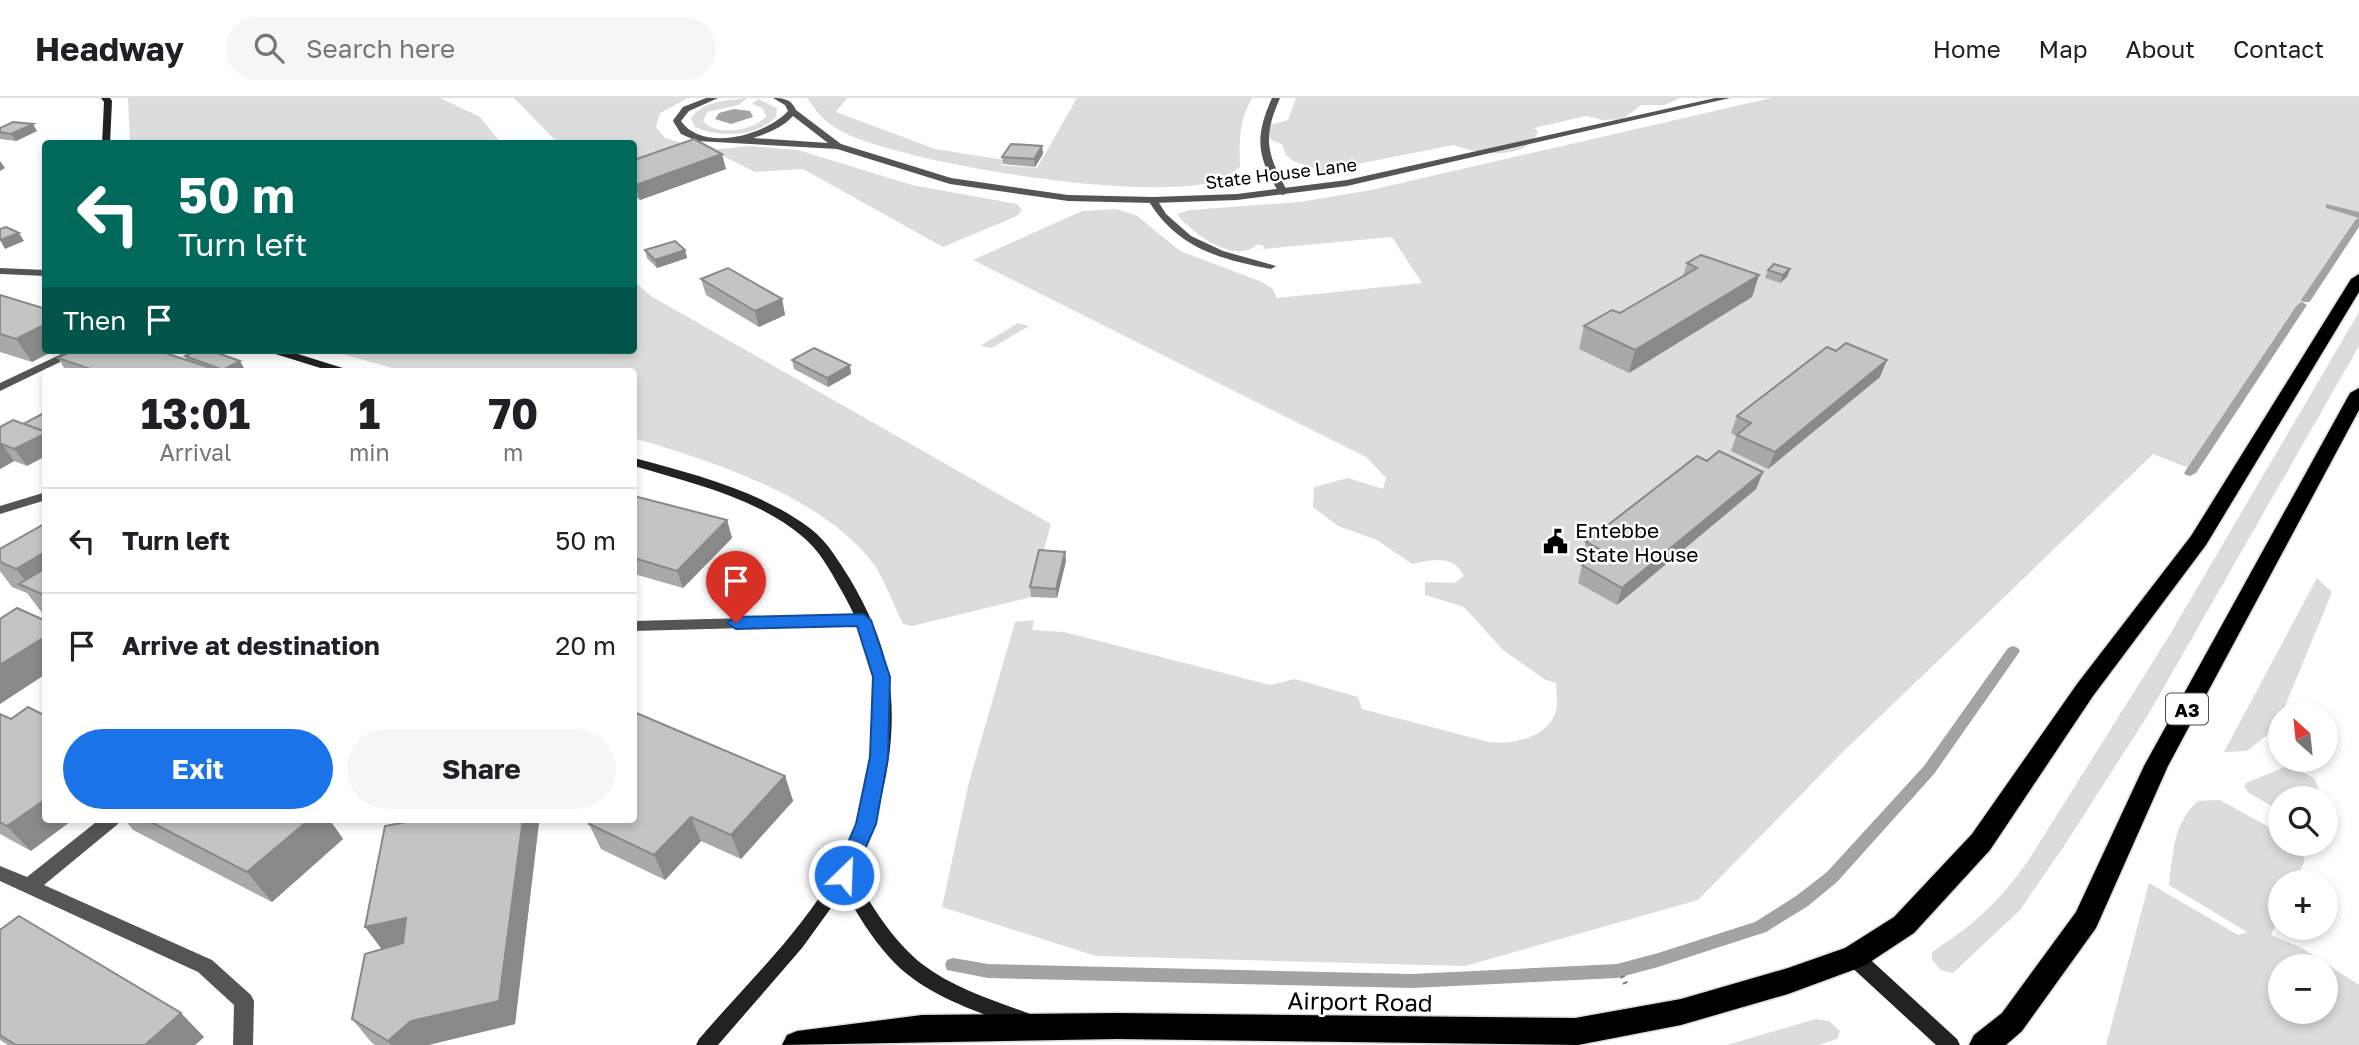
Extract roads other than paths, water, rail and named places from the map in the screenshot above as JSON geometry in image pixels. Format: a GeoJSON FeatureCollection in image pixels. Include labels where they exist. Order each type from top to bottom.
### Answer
{"type":"FeatureCollection","features":[{"type":"Feature","properties":{"kind":"highway","name":"Airport Road"},"geometry":{"type":"LineString","coordinates":[[797,1045],[922,1028],[1043,1027],[1576,1039],[1788,981],[1854,957],[1904,925],[1981,842],[2085,690],[2199,540],[2359,279]]}},
{"type":"Feature","properties":{"kind":"highway","name":"A3"},"geometry":{"type":"LineString","coordinates":[[1984,1045],[2012,1022],[2086,920],[2156,766],[2359,393]]}},
{"type":"Feature","properties":{"kind":"street"},"geometry":{"type":"LineString","coordinates":[[105,98],[108,101],[106,140]]}},
{"type":"Feature","properties":{"kind":"street"},"geometry":{"type":"LineString","coordinates":[[712,98],[686,109],[677,121],[678,127],[684,132],[705,138],[838,146]]}},
{"type":"Feature","properties":{"kind":"street"},"geometry":{"type":"LineString","coordinates":[[780,98],[792,111],[838,146]]}},
{"type":"Feature","properties":{"kind":"street"},"geometry":{"type":"LineString","coordinates":[[1276,98],[1266,119],[1262,140],[1264,157],[1283,192]]}},
{"type":"Feature","properties":{"kind":"street","name":"State House Lane"},"geometry":{"type":"LineString","coordinates":[[838,146],[950,181],[1068,198],[1153,200],[1237,197],[1347,183],[1726,98]]}},
{"type":"Feature","properties":{"kind":"street"},"geometry":{"type":"LineString","coordinates":[[735,139],[776,128],[788,120],[792,111]]}},
{"type":"Feature","properties":{"kind":"street"},"geometry":{"type":"LineString","coordinates":[[1153,200],[1158,212],[1177,232],[1200,245],[1231,258],[1271,266]]}},
{"type":"Feature","properties":{"kind":"street"},"geometry":{"type":"LineString","coordinates":[[0,271],[42,273]]}},
{"type":"Feature","properties":{"kind":"street"},"geometry":{"type":"LineString","coordinates":[[0,387],[70,354]]}},
{"type":"Feature","properties":{"kind":"street"},"geometry":{"type":"LineString","coordinates":[[286,354],[331,368]]}},
{"type":"Feature","properties":{"kind":"street"},"geometry":{"type":"LineString","coordinates":[[637,463],[748,498],[806,532],[826,554],[847,586],[863,620],[881,677],[879,757],[866,824],[844,875],[815,918],[706,1045]]}},
{"type":"Feature","properties":{"kind":"street"},"geometry":{"type":"LineString","coordinates":[[0,510],[42,497]]}},
{"type":"Feature","properties":{"kind":"street"},"geometry":{"type":"LineString","coordinates":[[637,626],[863,620]]}},
{"type":"Feature","properties":{"kind":"street"},"geometry":{"type":"LineString","coordinates":[[29,886],[107,823]]}},
{"type":"Feature","properties":{"kind":"street"},"geometry":{"type":"LineString","coordinates":[[0,873],[205,966],[244,1001],[243,1045]]}},
{"type":"Feature","properties":{"kind":"street"},"geometry":{"type":"LineString","coordinates":[[844,875],[872,926],[908,966],[954,995],[1043,1027]]}},
{"type":"Feature","properties":{"kind":"street"},"geometry":{"type":"LineString","coordinates":[[1854,957],[1950,1045]]}},
{"type":"Feature","properties":{"kind":"waterway"},"geometry":{"type":"LineString","coordinates":[[2329,206],[2359,215]]}},
{"type":"Feature","properties":{"kind":"waterway"},"geometry":{"type":"LineString","coordinates":[[2306,300],[2359,221]]}},
{"type":"Feature","properties":{"kind":"waterway"},"geometry":{"type":"LineString","coordinates":[[2190,473],[2302,305]]}},
{"type":"Feature","properties":{"kind":"waterway"},"geometry":{"type":"LineString","coordinates":[[953,965],[988,971],[1412,981],[1617,971],[1658,960],[1760,927],[1802,901],[1832,877],[1929,770],[2013,651]]}},
{"type":"Feature","properties":{"kind":"place","name":"Entebbe State House"},"geometry":{"type":"Point","coordinates":[1555,542]}}]}
